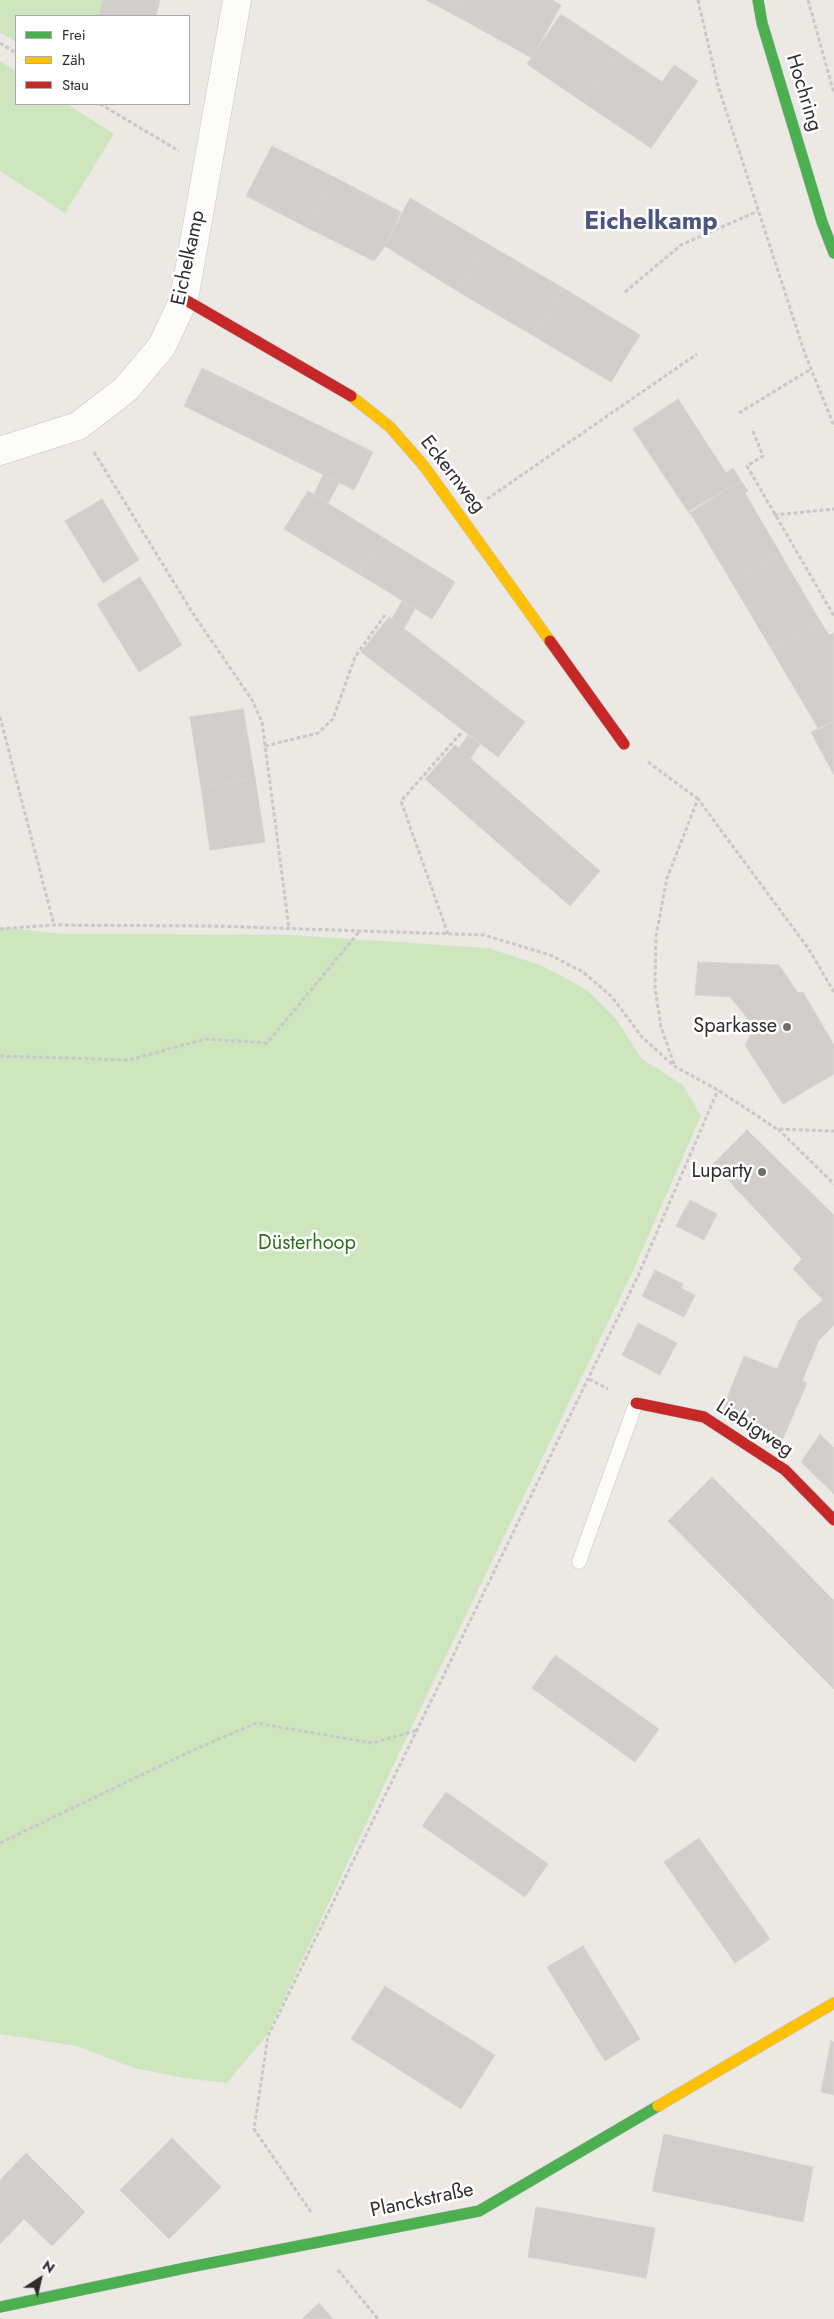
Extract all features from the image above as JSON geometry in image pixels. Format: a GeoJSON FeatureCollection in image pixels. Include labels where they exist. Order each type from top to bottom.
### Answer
{"type":"FeatureCollection","features":[{"type":"Feature","properties":{"kind":"street","name":"Eichelkamp"},"geometry":{"type":"LineString","coordinates":[[0,451],[78,426],[126,389],[162,346],[184,299],[237,0]]}},
{"type":"Feature","properties":{"kind":"street","name":"Hochring"},"geometry":{"type":"LineString","coordinates":[[758,0],[762,22],[814,194],[834,253]]}},
{"type":"Feature","properties":{"kind":"street","name":"Eckernweg"},"geometry":{"type":"LineString","coordinates":[[184,299],[348,393],[390,427],[424,466],[462,517],[624,744]]}},
{"type":"Feature","properties":{"kind":"street","name":"Liebigweg"},"geometry":{"type":"LineString","coordinates":[[636,1403],[704,1416],[785,1470],[834,1520]]}},
{"type":"Feature","properties":{"kind":"street","name":"Planckstraße"},"geometry":{"type":"LineString","coordinates":[[0,2307],[479,2211],[834,2003]]}},
{"type":"Feature","properties":{"kind":"lane"},"geometry":{"type":"LineString","coordinates":[[580,1562],[636,1403]]}},
{"type":"Feature","properties":{"kind":"path"},"geometry":{"type":"LineString","coordinates":[[698,0],[718,86],[811,369],[834,426]]}},
{"type":"Feature","properties":{"kind":"path"},"geometry":{"type":"LineString","coordinates":[[808,0],[834,93]]}},
{"type":"Feature","properties":{"kind":"path"},"geometry":{"type":"LineString","coordinates":[[0,43],[15,52]]}},
{"type":"Feature","properties":{"kind":"path"},"geometry":{"type":"LineString","coordinates":[[102,105],[208,169]]}},
{"type":"Feature","properties":{"kind":"path"},"geometry":{"type":"LineString","coordinates":[[625,292],[680,245],[758,211]]}},
{"type":"Feature","properties":{"kind":"path"},"geometry":{"type":"LineString","coordinates":[[462,517],[697,354]]}},
{"type":"Feature","properties":{"kind":"path"},"geometry":{"type":"LineString","coordinates":[[739,413],[811,369]]}},
{"type":"Feature","properties":{"kind":"path"},"geometry":{"type":"LineString","coordinates":[[78,426],[192,612],[252,700],[262,722],[289,928]]}},
{"type":"Feature","properties":{"kind":"path"},"geometry":{"type":"LineString","coordinates":[[753,431],[763,456],[747,466],[834,616]]}},
{"type":"Feature","properties":{"kind":"path"},"geometry":{"type":"LineString","coordinates":[[774,514],[834,508]]}},
{"type":"Feature","properties":{"kind":"path"},"geometry":{"type":"LineString","coordinates":[[265,746],[318,733],[333,719],[355,657],[385,615]]}},
{"type":"Feature","properties":{"kind":"path"},"geometry":{"type":"LineString","coordinates":[[0,716],[54,925]]}},
{"type":"Feature","properties":{"kind":"path"},"geometry":{"type":"LineString","coordinates":[[448,934],[400,801],[461,733]]}},
{"type":"Feature","properties":{"kind":"path"},"geometry":{"type":"LineString","coordinates":[[624,744],[698,798],[808,948],[834,992]]}},
{"type":"Feature","properties":{"kind":"path"},"geometry":{"type":"LineString","coordinates":[[674,1066],[661,1027],[655,988],[656,936],[667,878],[698,798]]}},
{"type":"Feature","properties":{"kind":"path"},"geometry":{"type":"LineString","coordinates":[[0,930],[54,925],[289,928],[484,935],[550,955],[583,972],[612,997],[642,1037],[674,1066],[718,1090],[778,1129],[834,1184]]}},
{"type":"Feature","properties":{"kind":"path"},"geometry":{"type":"LineString","coordinates":[[0,1056],[129,1060],[205,1039],[267,1042],[359,932]]}},
{"type":"Feature","properties":{"kind":"path"},"geometry":{"type":"LineString","coordinates":[[378,2319],[338,2271],[336,2250],[254,2129],[268,2036],[419,1730],[634,1284],[718,1090]]}},
{"type":"Feature","properties":{"kind":"path"},"geometry":{"type":"LineString","coordinates":[[778,1129],[834,1131]]}},
{"type":"Feature","properties":{"kind":"path"},"geometry":{"type":"LineString","coordinates":[[0,1843],[191,1751],[256,1723],[372,1743],[419,1730]]}},
{"type":"Feature","properties":{"kind":"green space"},"geometry":{"type":"Polygon","coordinates":[[[0,0],[103,0],[99,15],[15,15],[15,41],[0,32],[0,0]]]}},
{"type":"Feature","properties":{"kind":"green space"},"geometry":{"type":"Polygon","coordinates":[[[0,61],[15,70],[15,105],[69,105],[114,134],[65,213],[0,171],[0,61]]]}},
{"type":"Feature","properties":{"kind":"green space","name":"Düsterhoop"},"geometry":{"type":"Polygon","coordinates":[[[0,927],[63,934],[290,935],[488,948],[543,966],[587,990],[616,1019],[642,1059],[683,1085],[701,1116],[632,1273],[411,1728],[267,2035],[227,2083],[184,2078],[134,2068],[77,2046],[0,2034],[0,927]]]}},
{"type":"Feature","properties":{"kind":"building"},"geometry":{"type":"Polygon","coordinates":[[[103,0],[160,0],[156,15],[99,15],[103,0]]]}},
{"type":"Feature","properties":{"kind":"building"},"geometry":{"type":"Polygon","coordinates":[[[426,0],[458,0],[451,13],[426,0]]]}},
{"type":"Feature","properties":{"kind":"building"},"geometry":{"type":"Polygon","coordinates":[[[458,0],[552,0],[561,5],[532,58],[451,13],[458,0]]]}},
{"type":"Feature","properties":{"kind":"building"},"geometry":{"type":"Polygon","coordinates":[[[561,14],[618,52],[584,103],[527,64],[561,14]]]}},
{"type":"Feature","properties":{"kind":"building"},"geometry":{"type":"Polygon","coordinates":[[[618,52],[662,82],[674,65],[698,81],[651,148],[584,103],[618,52]]]}},
{"type":"Feature","properties":{"kind":"building"},"geometry":{"type":"Polygon","coordinates":[[[272,146],[334,177],[308,228],[246,196],[272,146]]]}},
{"type":"Feature","properties":{"kind":"building"},"geometry":{"type":"Polygon","coordinates":[[[334,177],[401,212],[385,246],[374,261],[308,228],[334,177]]]}},
{"type":"Feature","properties":{"kind":"building"},"geometry":{"type":"Polygon","coordinates":[[[410,198],[486,243],[457,291],[385,246],[410,198]]]}},
{"type":"Feature","properties":{"kind":"building"},"geometry":{"type":"Polygon","coordinates":[[[486,243],[563,288],[534,336],[457,291],[486,243]]]}},
{"type":"Feature","properties":{"kind":"building"},"geometry":{"type":"Polygon","coordinates":[[[563,288],[640,335],[611,382],[534,336],[563,288]]]}},
{"type":"Feature","properties":{"kind":"building"},"geometry":{"type":"Polygon","coordinates":[[[202,368],[373,452],[354,490],[184,406],[202,368]]]}},
{"type":"Feature","properties":{"kind":"building"},"geometry":{"type":"Polygon","coordinates":[[[678,399],[726,473],[733,468],[741,481],[689,513],[633,429],[678,399]]]}},
{"type":"Feature","properties":{"kind":"building"},"geometry":{"type":"Polygon","coordinates":[[[323,475],[339,483],[328,503],[314,494],[323,475]]]}},
{"type":"Feature","properties":{"kind":"building"},"geometry":{"type":"Polygon","coordinates":[[[741,481],[748,491],[745,493],[780,553],[731,581],[689,511],[741,481]]]}},
{"type":"Feature","properties":{"kind":"building"},"geometry":{"type":"Polygon","coordinates":[[[308,491],[382,537],[359,574],[284,529],[308,491]]]}},
{"type":"Feature","properties":{"kind":"building"},"geometry":{"type":"Polygon","coordinates":[[[102,499],[139,560],[103,583],[65,521],[102,499]]]}},
{"type":"Feature","properties":{"kind":"building"},"geometry":{"type":"Polygon","coordinates":[[[382,537],[455,582],[432,619],[359,574],[382,537]]]}},
{"type":"Feature","properties":{"kind":"building"},"geometry":{"type":"Polygon","coordinates":[[[780,553],[820,621],[772,650],[731,581],[780,553]]]}},
{"type":"Feature","properties":{"kind":"building"},"geometry":{"type":"Polygon","coordinates":[[[140,577],[182,645],[139,672],[97,604],[140,577]]]}},
{"type":"Feature","properties":{"kind":"building"},"geometry":{"type":"Polygon","coordinates":[[[402,601],[415,609],[404,628],[392,619],[402,601]]]}},
{"type":"Feature","properties":{"kind":"building"},"geometry":{"type":"Polygon","coordinates":[[[389,617],[525,722],[498,757],[361,652],[389,617]]]}},
{"type":"Feature","properties":{"kind":"building"},"geometry":{"type":"Polygon","coordinates":[[[820,621],[829,635],[834,633],[834,721],[819,730],[772,650],[820,621]]]}},
{"type":"Feature","properties":{"kind":"building"},"geometry":{"type":"Polygon","coordinates":[[[243,709],[255,778],[201,787],[190,717],[243,709]]]}},
{"type":"Feature","properties":{"kind":"building"},"geometry":{"type":"Polygon","coordinates":[[[834,721],[834,775],[811,732],[834,721]]]}},
{"type":"Feature","properties":{"kind":"building"},"geometry":{"type":"Polygon","coordinates":[[[468,735],[480,744],[470,759],[459,748],[468,735]]]}},
{"type":"Feature","properties":{"kind":"building"},"geometry":{"type":"Polygon","coordinates":[[[455,745],[600,871],[570,906],[425,779],[455,745]]]}},
{"type":"Feature","properties":{"kind":"building"},"geometry":{"type":"Polygon","coordinates":[[[255,778],[265,842],[210,850],[201,787],[255,778]]]}},
{"type":"Feature","properties":{"kind":"building","name":"Sparkasse"},"geometry":{"type":"Polygon","coordinates":[[[698,962],[779,965],[798,993],[803,992],[834,1045],[834,1074],[783,1104],[745,1045],[751,1034],[749,1020],[730,997],[695,995],[698,962]]]}},
{"type":"Feature","properties":{"kind":"building"},"geometry":{"type":"Polygon","coordinates":[[[747,1130],[834,1215],[834,1325],[819,1340],[802,1381],[807,1383],[779,1448],[723,1408],[744,1356],[777,1369],[799,1320],[823,1300],[793,1269],[802,1259],[713,1164],[747,1130]]]}},
{"type":"Feature","properties":{"kind":"building"},"geometry":{"type":"Polygon","coordinates":[[[690,1200],[717,1214],[704,1240],[676,1226],[690,1200]]]}},
{"type":"Feature","properties":{"kind":"building"},"geometry":{"type":"Polygon","coordinates":[[[655,1270],[683,1284],[681,1288],[695,1295],[684,1317],[642,1296],[655,1270]]]}},
{"type":"Feature","properties":{"kind":"building"},"geometry":{"type":"Polygon","coordinates":[[[638,1323],[677,1343],[660,1375],[622,1355],[638,1323]]]}},
{"type":"Feature","properties":{"kind":"building"},"geometry":{"type":"Polygon","coordinates":[[[820,1434],[834,1448],[834,1494],[801,1462],[820,1434]]]}},
{"type":"Feature","properties":{"kind":"building"},"geometry":{"type":"Polygon","coordinates":[[[712,1477],[772,1537],[727,1581],[668,1521],[712,1477]]]}},
{"type":"Feature","properties":{"kind":"building"},"geometry":{"type":"Polygon","coordinates":[[[772,1537],[831,1598],[787,1642],[727,1581],[772,1537]]]}},
{"type":"Feature","properties":{"kind":"building"},"geometry":{"type":"Polygon","coordinates":[[[831,1598],[834,1600],[834,1689],[787,1642],[831,1598]]]}},
{"type":"Feature","properties":{"kind":"building"},"geometry":{"type":"Polygon","coordinates":[[[555,1655],[659,1729],[635,1762],[532,1688],[555,1655]]]}},
{"type":"Feature","properties":{"kind":"building"},"geometry":{"type":"Polygon","coordinates":[[[446,1792],[548,1864],[525,1897],[422,1826],[446,1792]]]}},
{"type":"Feature","properties":{"kind":"building"},"geometry":{"type":"Polygon","coordinates":[[[699,1838],[770,1939],[735,1963],[664,1862],[699,1838]]]}},
{"type":"Feature","properties":{"kind":"building"},"geometry":{"type":"Polygon","coordinates":[[[583,1946],[640,2039],[605,2061],[547,1967],[583,1946]]]}},
{"type":"Feature","properties":{"kind":"building"},"geometry":{"type":"Polygon","coordinates":[[[385,1986],[495,2055],[461,2109],[351,2039],[385,1986]]]}},
{"type":"Feature","properties":{"kind":"building"},"geometry":{"type":"Polygon","coordinates":[[[831,2041],[834,2042],[834,2095],[821,2092],[831,2041]]]}},
{"type":"Feature","properties":{"kind":"building"},"geometry":{"type":"Polygon","coordinates":[[[664,2134],[813,2167],[803,2222],[652,2191],[664,2134]]]}},
{"type":"Feature","properties":{"kind":"building"},"geometry":{"type":"Polygon","coordinates":[[[172,2138],[221,2187],[169,2239],[120,2190],[172,2138]]]}},
{"type":"Feature","properties":{"kind":"building"},"geometry":{"type":"Polygon","coordinates":[[[26,2153],[85,2212],[52,2246],[24,2219],[0,2244],[0,2180],[26,2153]]]}},
{"type":"Feature","properties":{"kind":"building"},"geometry":{"type":"Polygon","coordinates":[[[536,2207],[655,2228],[646,2278],[528,2257],[536,2207]]]}},
{"type":"Feature","properties":{"kind":"building"},"geometry":{"type":"Polygon","coordinates":[[[319,2303],[333,2319],[302,2319],[319,2303]]]}},
{"type":"Feature","properties":{"kind":"traffic: fast"},"geometry":{"type":"LineString","coordinates":[[758,0],[762,23],[822,222],[834,253]]}},
{"type":"Feature","properties":{"kind":"traffic: fast"},"geometry":{"type":"LineString","coordinates":[[0,2307],[185,2268],[479,2211],[658,2106]]}},
{"type":"Feature","properties":{"kind":"traffic: slow"},"geometry":{"type":"LineString","coordinates":[[351,396],[390,427],[424,466],[550,641]]}},
{"type":"Feature","properties":{"kind":"traffic: slow"},"geometry":{"type":"LineString","coordinates":[[658,2106],[834,2003]]}},
{"type":"Feature","properties":{"kind":"traffic: jam"},"geometry":{"type":"LineString","coordinates":[[184,299],[351,396]]}},
{"type":"Feature","properties":{"kind":"traffic: jam"},"geometry":{"type":"LineString","coordinates":[[550,641],[624,744]]}},
{"type":"Feature","properties":{"kind":"traffic: jam"},"geometry":{"type":"LineString","coordinates":[[636,1403],[704,1417],[785,1470],[834,1520]]}},
{"type":"Feature","properties":{"kind":"place","name":"Sparkasse"},"geometry":{"type":"Point","coordinates":[787,1027]}},
{"type":"Feature","properties":{"kind":"place","name":"Luparty"},"geometry":{"type":"Point","coordinates":[762,1172]}},
{"type":"Feature","properties":{"kind":"district","name":"Eichelkamp"},"geometry":{"type":"Point","coordinates":[651,223]}}]}
